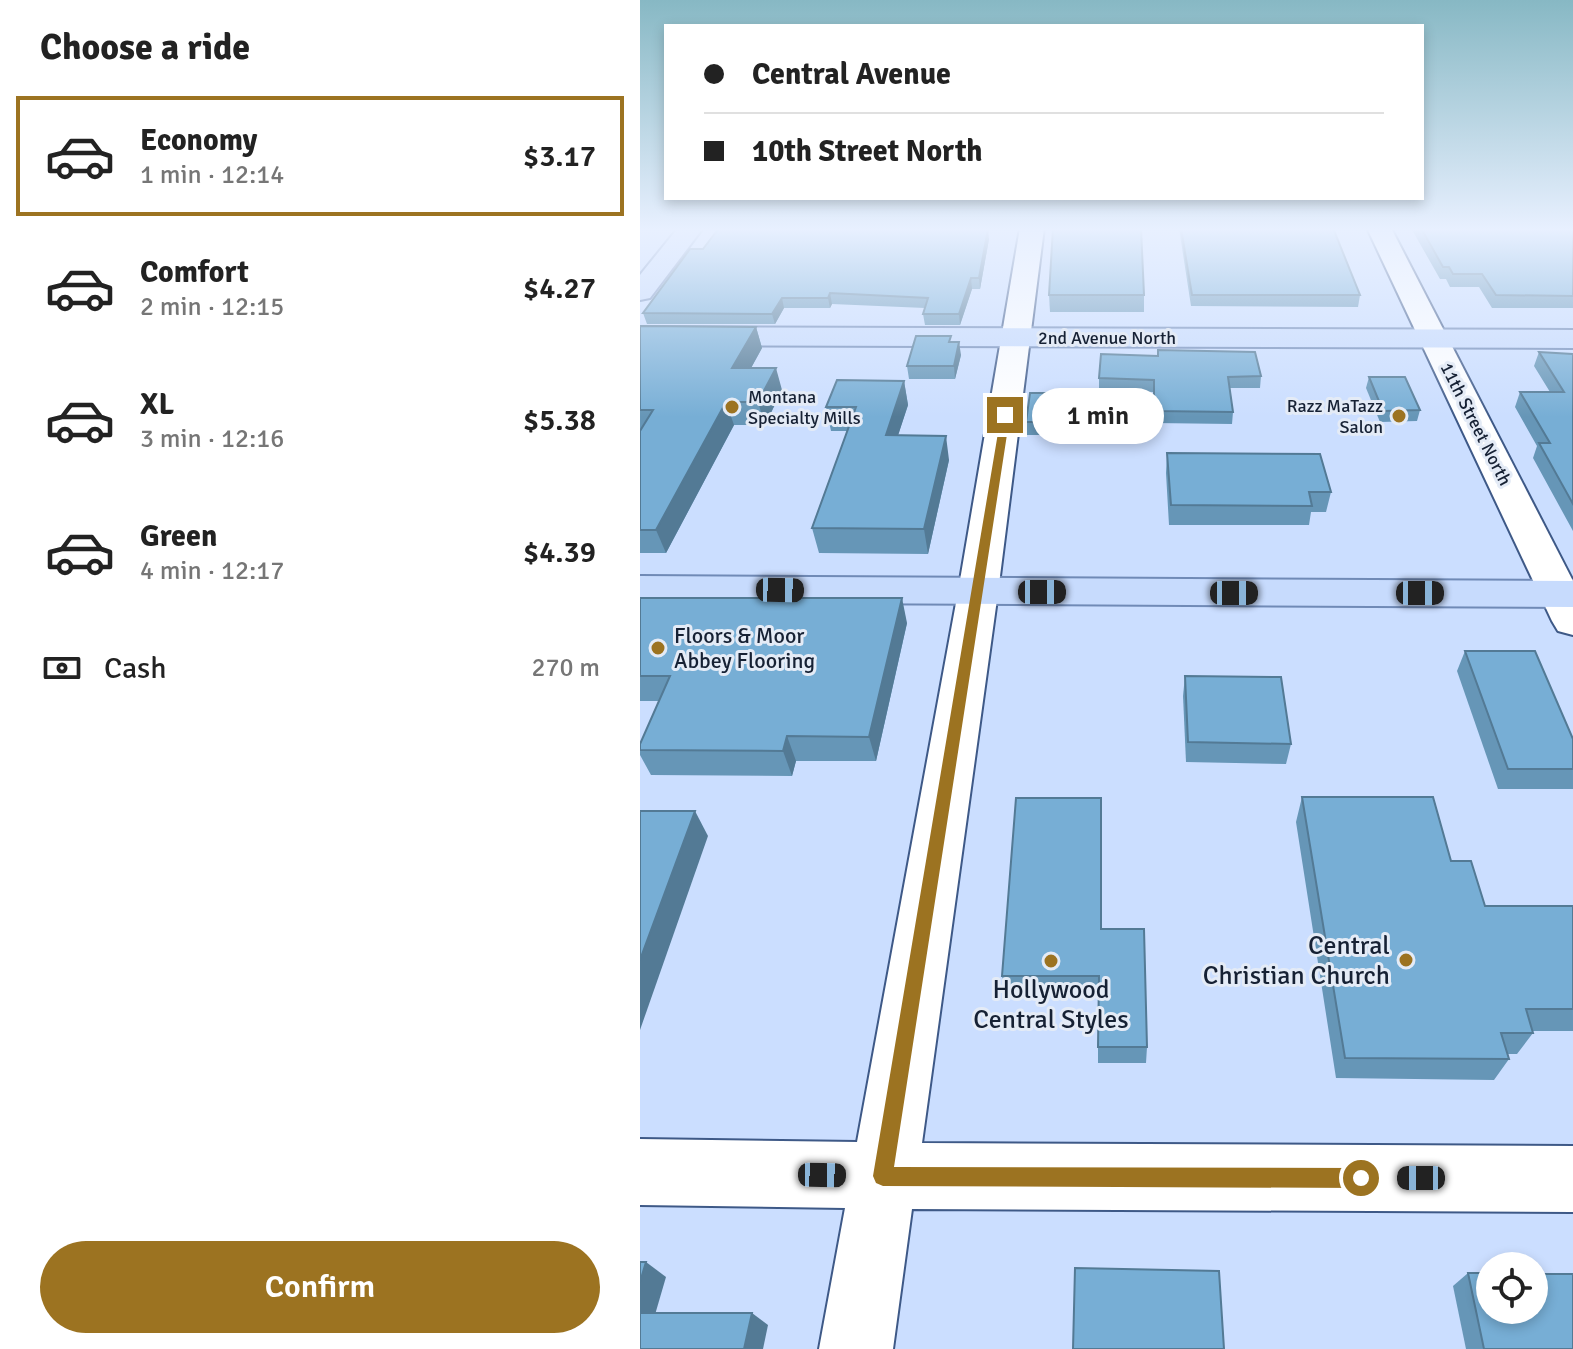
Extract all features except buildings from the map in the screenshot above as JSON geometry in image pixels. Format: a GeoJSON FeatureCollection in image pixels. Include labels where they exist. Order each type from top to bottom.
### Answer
{"type":"FeatureCollection","features":[{"type":"Feature","properties":{"kind":"main road","name":"2nd Avenue North"},"geometry":{"type":"LineString","coordinates":[[640,336],[1573,339]]}},
{"type":"Feature","properties":{"kind":"main road"},"geometry":{"type":"LineString","coordinates":[[640,589],[1569,603]]}},
{"type":"Feature","properties":{"kind":"street"},"geometry":{"type":"LineString","coordinates":[[856,1349],[1023,291]]}},
{"type":"Feature","properties":{"kind":"street","name":"11th Street North"},"geometry":{"type":"LineString","coordinates":[[1410,291],[1569,603]]}},
{"type":"Feature","properties":{"kind":"street"},"geometry":{"type":"LineString","coordinates":[[640,1172],[1573,1179]]}},
{"type":"Feature","properties":{"kind":"place","name":"Montana Specialty Mills"},"geometry":{"type":"Point","coordinates":[732,407]}},
{"type":"Feature","properties":{"kind":"place","name":"Razz MaTazz Salon"},"geometry":{"type":"Point","coordinates":[1399,416]}},
{"type":"Feature","properties":{"kind":"place","name":"Floors & Moor Abbey Flooring"},"geometry":{"type":"Point","coordinates":[658,648]}},
{"type":"Feature","properties":{"kind":"place","name":"Central Christian Church"},"geometry":{"type":"Point","coordinates":[1406,960]}},
{"type":"Feature","properties":{"kind":"place","name":"Hollywood Central Styles"},"geometry":{"type":"Point","coordinates":[1051,961]}},
{"type":"Feature","properties":{"kind":"route"},"geometry":{"type":"LineString","coordinates":[[1005,415],[883,1176],[1361,1178]]}}]}
